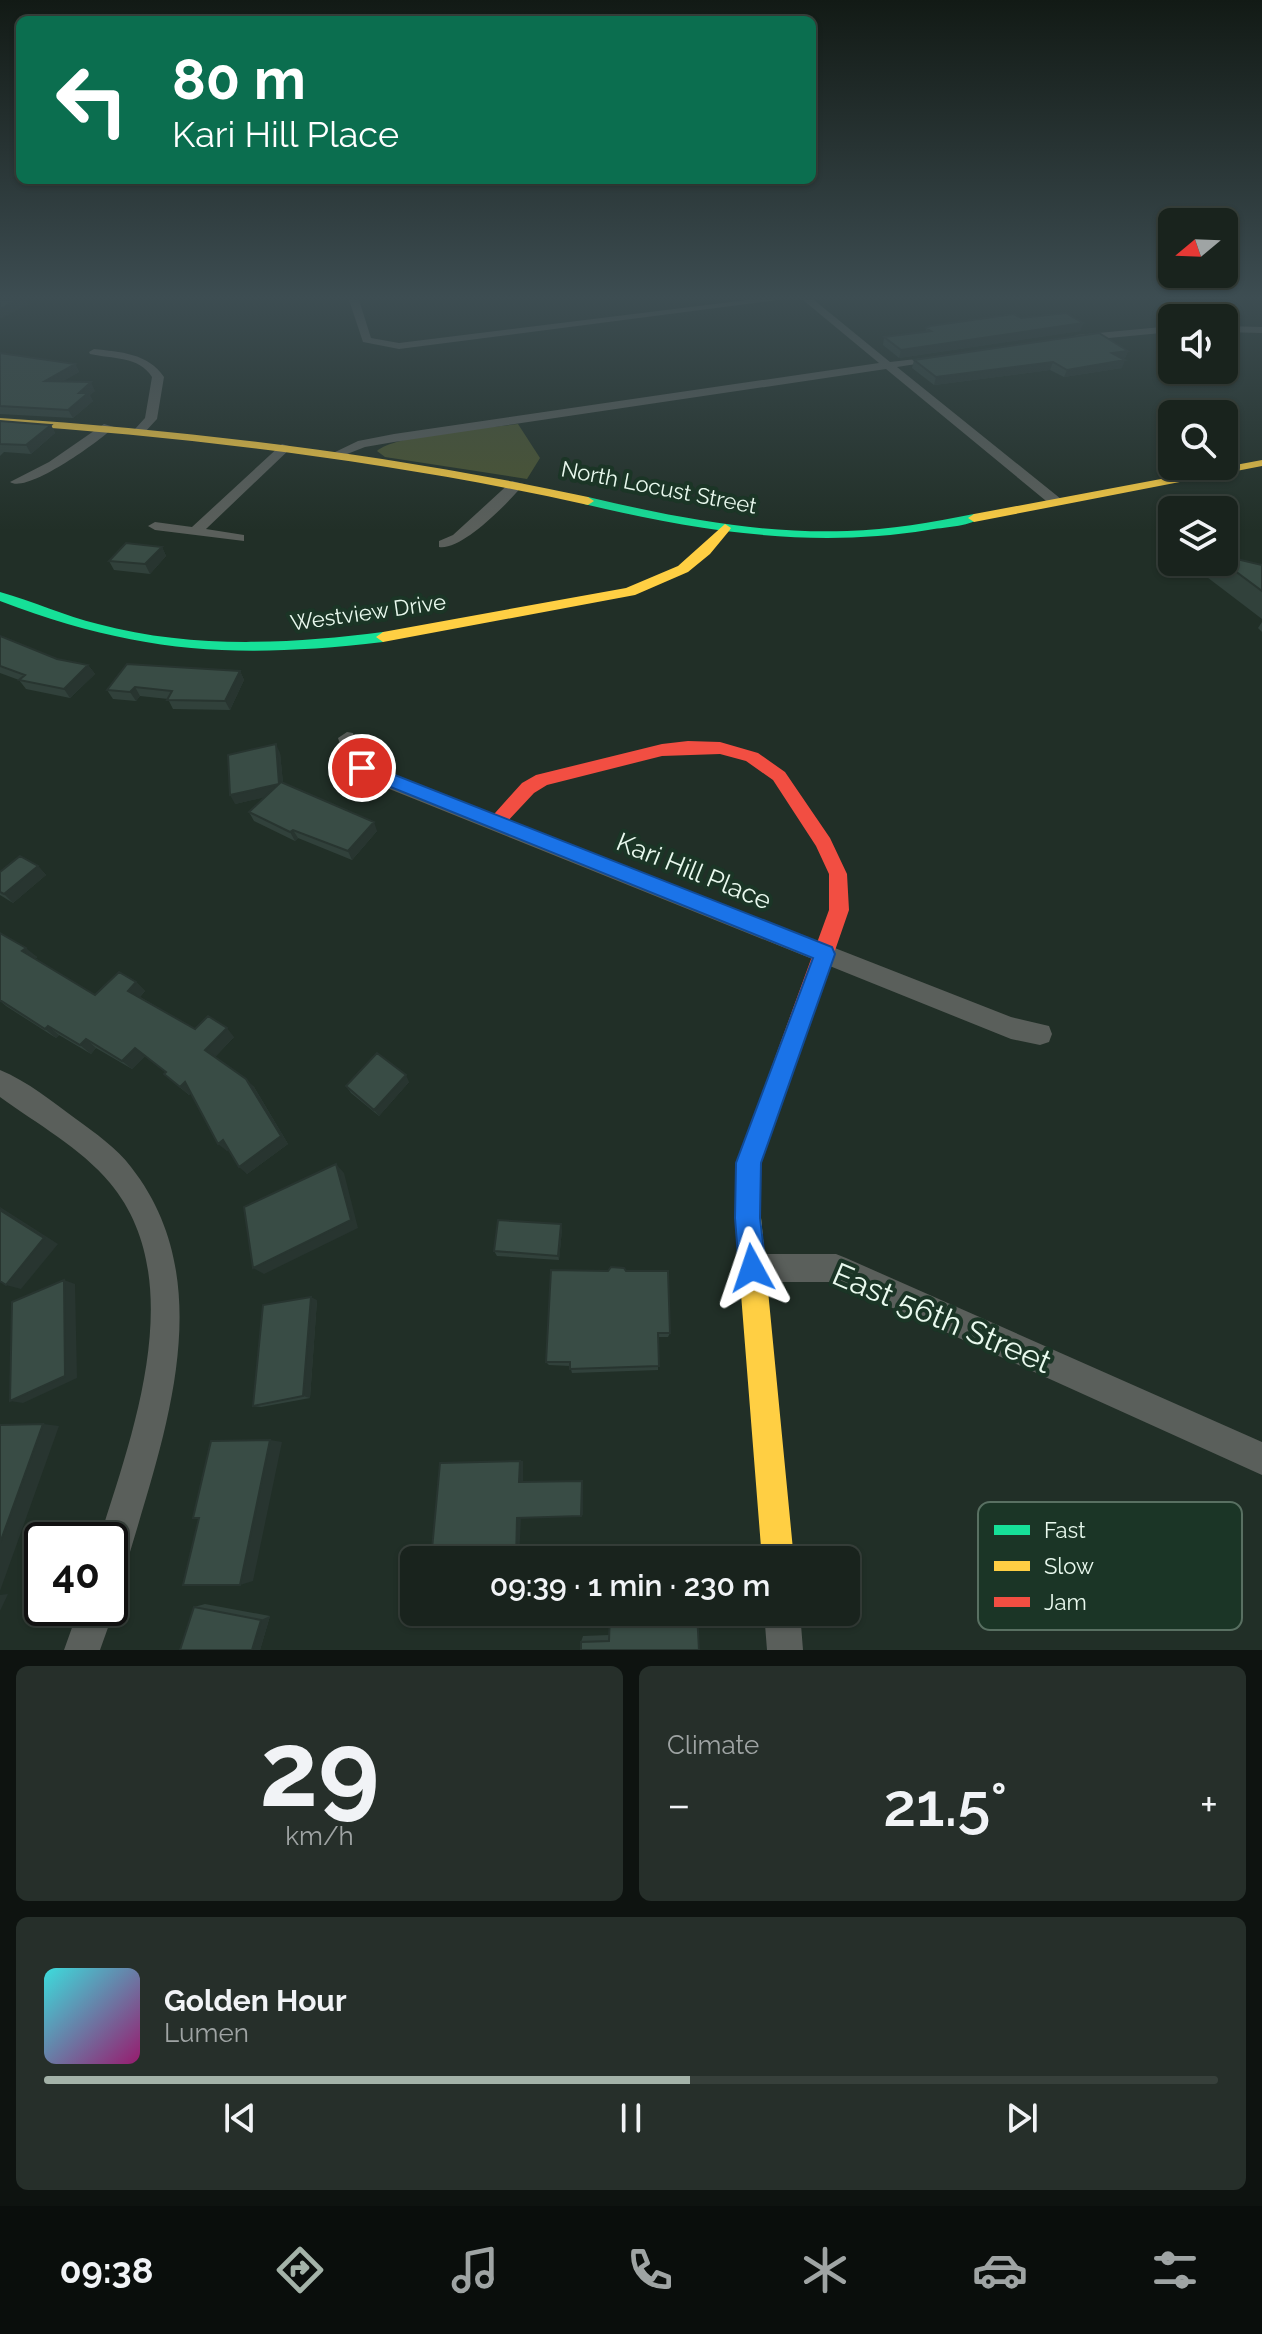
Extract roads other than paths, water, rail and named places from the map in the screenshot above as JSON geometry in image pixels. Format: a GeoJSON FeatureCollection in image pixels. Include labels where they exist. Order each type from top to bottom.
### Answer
{"type":"FeatureCollection","features":[{"type":"Feature","properties":{"kind":"street"},"geometry":{"type":"LineString","coordinates":[[141,429],[151,419],[158,377]]}},
{"type":"Feature","properties":{"kind":"street"},"geometry":{"type":"LineString","coordinates":[[337,454],[362,444],[394,438],[807,377]]}},
{"type":"Feature","properties":{"kind":"street"},"geometry":{"type":"LineString","coordinates":[[903,377],[1056,502]]}},
{"type":"Feature","properties":{"kind":"street"},"geometry":{"type":"LineString","coordinates":[[0,421],[108,427]]}},
{"type":"Feature","properties":{"kind":"street"},"geometry":{"type":"LineString","coordinates":[[17,482],[54,465],[108,427]]}},
{"type":"Feature","properties":{"kind":"street","name":"North Locust Street"},"geometry":{"type":"LineString","coordinates":[[108,427],[337,454],[517,484],[725,528],[775,533],[883,532],[1262,463]]}},
{"type":"Feature","properties":{"kind":"street"},"geometry":{"type":"LineString","coordinates":[[195,532],[286,447]]}},
{"type":"Feature","properties":{"kind":"street"},"geometry":{"type":"LineString","coordinates":[[444,544],[458,538],[517,484]]}},
{"type":"Feature","properties":{"kind":"street"},"geometry":{"type":"LineString","coordinates":[[155,526],[239,538]]}},
{"type":"Feature","properties":{"kind":"street","name":"Westview Drive"},"geometry":{"type":"LineString","coordinates":[[0,596],[59,620],[112,635],[162,644],[270,649],[345,644],[639,589],[687,566],[725,528]]}},
{"type":"Feature","properties":{"kind":"street","name":"Kari Hill Place"},"geometry":{"type":"LineString","coordinates":[[347,738],[354,760],[362,768],[1011,1028],[1040,1034]]}},
{"type":"Feature","properties":{"kind":"street"},"geometry":{"type":"LineString","coordinates":[[496,822],[528,788],[542,780],[675,749],[720,748],[752,757],[779,776],[824,843],[838,874],[839,910],[749,1163],[748,1218],[777,1546]]}},
{"type":"Feature","properties":{"kind":"street"},"geometry":{"type":"LineString","coordinates":[[0,1082],[119,1173],[142,1204],[158,1240],[165,1297],[162,1368],[121,1522]]}},
{"type":"Feature","properties":{"kind":"street","name":"East 56th Street"},"geometry":{"type":"LineString","coordinates":[[752,1268],[836,1268],[1262,1459]]}},
{"type":"Feature","properties":{"kind":"street"},"geometry":{"type":"LineString","coordinates":[[82,1650],[91,1626]]}},
{"type":"Feature","properties":{"kind":"street"},"geometry":{"type":"LineString","coordinates":[[783,1626],[785,1650]]}}]}
